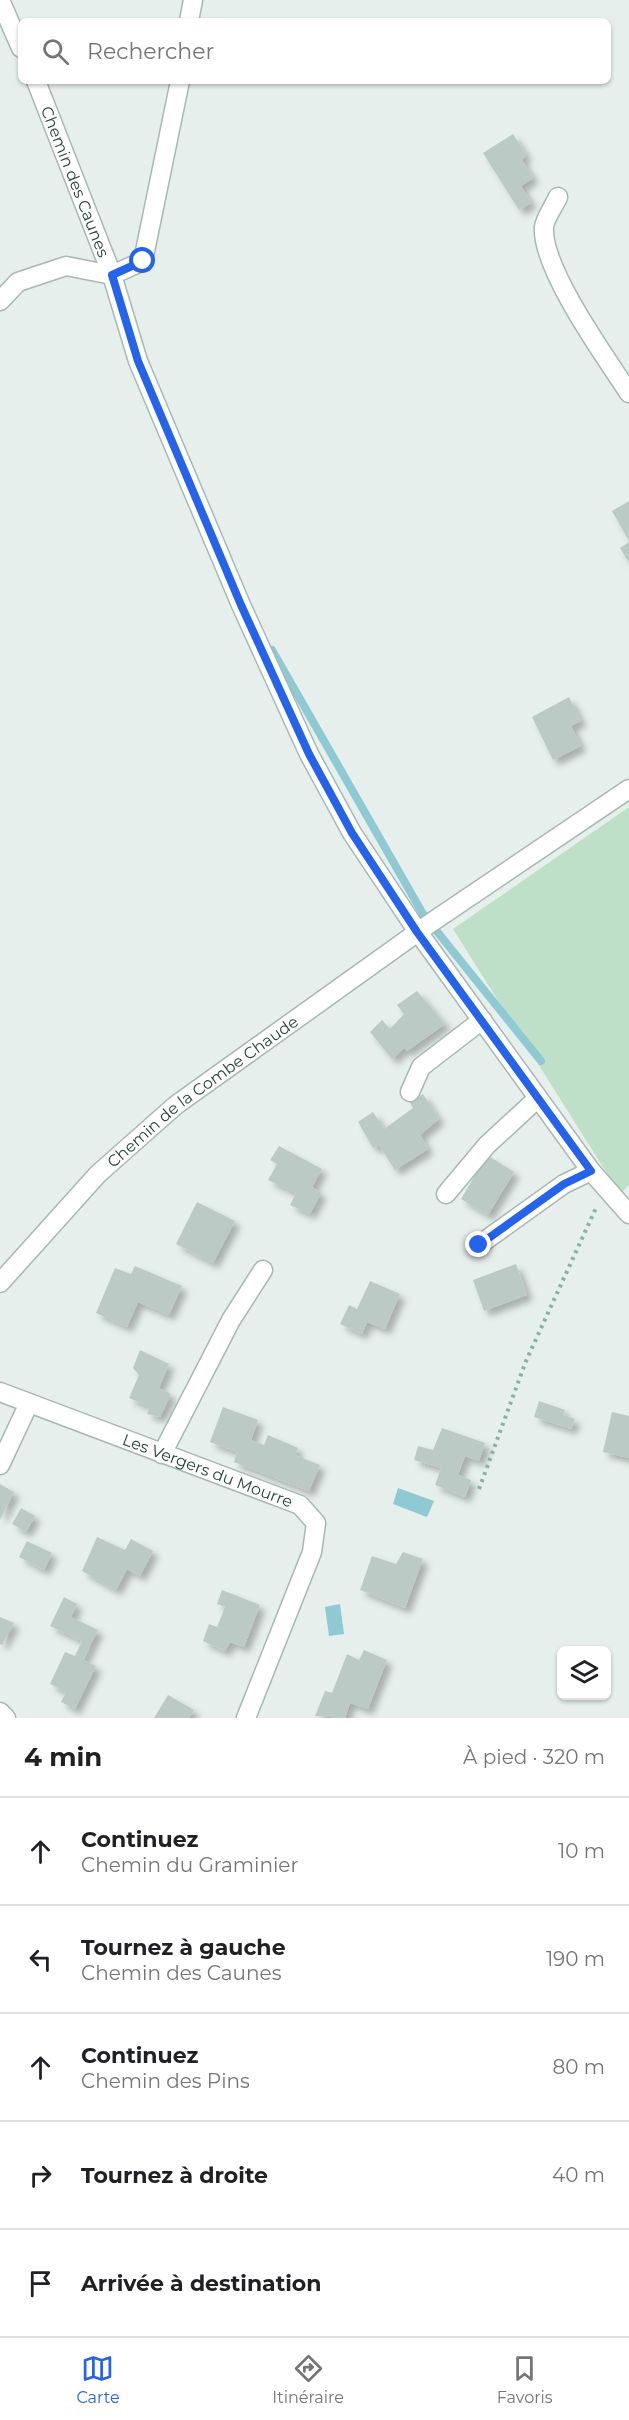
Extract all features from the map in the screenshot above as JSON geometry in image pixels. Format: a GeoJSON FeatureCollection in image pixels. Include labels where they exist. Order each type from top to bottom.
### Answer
{"type":"FeatureCollection","features":[{"type":"Feature","properties":{"kind":"street"},"geometry":{"type":"LineString","coordinates":[[0,0],[18,41]]}},
{"type":"Feature","properties":{"kind":"street"},"geometry":{"type":"LineString","coordinates":[[190,18],[193,0]]}},
{"type":"Feature","properties":{"kind":"street","name":"Chemin des Caunes"},"geometry":{"type":"LineString","coordinates":[[37,84],[112,275],[138,361],[294,723],[352,833],[426,926],[482,1020],[591,1171],[629,1214]]}},
{"type":"Feature","properties":{"kind":"street"},"geometry":{"type":"LineString","coordinates":[[0,301],[18,282],[66,266],[112,275],[143,261],[179,84]]}},
{"type":"Feature","properties":{"kind":"street"},"geometry":{"type":"LineString","coordinates":[[558,197],[544,226],[549,254],[560,279],[594,339],[629,393]]}},
{"type":"Feature","properties":{"kind":"street","name":"Chemin de la Combe Chaude"},"geometry":{"type":"LineString","coordinates":[[0,1282],[98,1174],[176,1105],[426,926],[629,789]]}},
{"type":"Feature","properties":{"kind":"street"},"geometry":{"type":"LineString","coordinates":[[410,1092],[421,1067],[482,1020]]}},
{"type":"Feature","properties":{"kind":"street"},"geometry":{"type":"LineString","coordinates":[[446,1194],[487,1145],[538,1098]]}},
{"type":"Feature","properties":{"kind":"street"},"geometry":{"type":"LineString","coordinates":[[479,1245],[564,1184],[591,1171]]}},
{"type":"Feature","properties":{"kind":"street"},"geometry":{"type":"LineString","coordinates":[[162,1454],[231,1320],[263,1270]]}},
{"type":"Feature","properties":{"kind":"street","name":"Les Vergers du Mourre"},"geometry":{"type":"LineString","coordinates":[[0,1392],[300,1505],[316,1523],[312,1552],[246,1718]]}},
{"type":"Feature","properties":{"kind":"street"},"geometry":{"type":"LineString","coordinates":[[0,1465],[29,1403]]}},
{"type":"Feature","properties":{"kind":"street"},"geometry":{"type":"LineString","coordinates":[[0,1712],[6,1718]]}},
{"type":"Feature","properties":{"kind":"path"},"geometry":{"type":"LineString","coordinates":[[479,1489],[526,1361],[584,1231],[606,1189]]}},
{"type":"Feature","properties":{"kind":"green space"},"geometry":{"type":"Polygon","coordinates":[[[629,807],[629,1185],[620,1194],[453,929],[629,807]]]}},
{"type":"Feature","properties":{"kind":"water"},"geometry":{"type":"Polygon","coordinates":[[[398,1488],[434,1501],[427,1517],[393,1504],[398,1488]]]}},
{"type":"Feature","properties":{"kind":"water"},"geometry":{"type":"Polygon","coordinates":[[[340,1604],[344,1634],[329,1636],[325,1607],[340,1604]]]}},
{"type":"Feature","properties":{"kind":"building"},"geometry":{"type":"Polygon","coordinates":[[[513,134],[526,155],[522,160],[533,178],[521,186],[531,203],[519,210],[483,153],[513,134]]]}},
{"type":"Feature","properties":{"kind":"building"},"geometry":{"type":"Polygon","coordinates":[[[629,501],[629,541],[612,511],[629,501]]]}},
{"type":"Feature","properties":{"kind":"building"},"geometry":{"type":"Polygon","coordinates":[[[629,542],[629,563],[620,548],[629,542]]]}},
{"type":"Feature","properties":{"kind":"building"},"geometry":{"type":"Polygon","coordinates":[[[569,697],[581,721],[571,726],[581,746],[553,760],[532,717],[569,697]]]}},
{"type":"Feature","properties":{"kind":"building"},"geometry":{"type":"Polygon","coordinates":[[[417,991],[445,1024],[407,1051],[404,1048],[392,1059],[370,1032],[382,1020],[390,1029],[404,1014],[397,1005],[417,991]]]}},
{"type":"Feature","properties":{"kind":"building"},"geometry":{"type":"Polygon","coordinates":[[[423,1094],[439,1119],[420,1135],[428,1149],[395,1170],[379,1145],[373,1148],[358,1122],[373,1112],[384,1129],[413,1108],[410,1103],[423,1094]]]}},
{"type":"Feature","properties":{"kind":"building"},"geometry":{"type":"Polygon","coordinates":[[[279,1146],[322,1169],[312,1187],[321,1193],[310,1214],[290,1205],[296,1193],[268,1180],[277,1164],[270,1160],[279,1146]]]}},
{"type":"Feature","properties":{"kind":"building"},"geometry":{"type":"Polygon","coordinates":[[[487,1155],[514,1172],[488,1215],[461,1199],[487,1155]]]}},
{"type":"Feature","properties":{"kind":"building"},"geometry":{"type":"Polygon","coordinates":[[[197,1202],[235,1221],[213,1263],[176,1244],[197,1202]]]}},
{"type":"Feature","properties":{"kind":"building"},"geometry":{"type":"Polygon","coordinates":[[[516,1264],[527,1295],[484,1311],[473,1280],[516,1264]]]}},
{"type":"Feature","properties":{"kind":"building"},"geometry":{"type":"Polygon","coordinates":[[[135,1266],[182,1286],[169,1315],[138,1302],[127,1327],[96,1313],[115,1268],[131,1274],[135,1266]]]}},
{"type":"Feature","properties":{"kind":"building"},"geometry":{"type":"Polygon","coordinates":[[[370,1281],[400,1294],[385,1329],[367,1322],[362,1334],[340,1324],[349,1305],[357,1309],[370,1281]]]}},
{"type":"Feature","properties":{"kind":"building"},"geometry":{"type":"Polygon","coordinates":[[[140,1350],[169,1364],[159,1388],[171,1394],[160,1417],[147,1414],[150,1407],[129,1398],[139,1375],[133,1368],[140,1350]]]}},
{"type":"Feature","properties":{"kind":"building"},"geometry":{"type":"Polygon","coordinates":[[[539,1401],[565,1410],[563,1415],[575,1419],[571,1429],[534,1417],[539,1401]]]}},
{"type":"Feature","properties":{"kind":"building"},"geometry":{"type":"Polygon","coordinates":[[[223,1407],[258,1420],[251,1440],[264,1445],[268,1435],[298,1448],[295,1455],[320,1465],[309,1491],[234,1462],[237,1452],[210,1442],[223,1407]]]}},
{"type":"Feature","properties":{"kind":"building"},"geometry":{"type":"Polygon","coordinates":[[[612,1412],[629,1416],[629,1458],[603,1452],[612,1412]]]}},
{"type":"Feature","properties":{"kind":"building"},"geometry":{"type":"Polygon","coordinates":[[[442,1428],[485,1443],[479,1461],[465,1456],[458,1475],[471,1480],[465,1497],[435,1485],[441,1468],[414,1460],[418,1446],[433,1450],[442,1428]]]}},
{"type":"Feature","properties":{"kind":"building"},"geometry":{"type":"Polygon","coordinates":[[[0,1484],[14,1492],[0,1520],[0,1484]]]}},
{"type":"Feature","properties":{"kind":"building"},"geometry":{"type":"Polygon","coordinates":[[[21,1508],[35,1516],[26,1532],[12,1524],[21,1508]]]}},
{"type":"Feature","properties":{"kind":"building"},"geometry":{"type":"Polygon","coordinates":[[[97,1537],[125,1550],[131,1539],[153,1551],[140,1576],[127,1569],[116,1590],[82,1571],[97,1537]]]}},
{"type":"Feature","properties":{"kind":"building"},"geometry":{"type":"Polygon","coordinates":[[[27,1541],[52,1553],[44,1570],[19,1557],[27,1541]]]}},
{"type":"Feature","properties":{"kind":"building"},"geometry":{"type":"Polygon","coordinates":[[[403,1552],[423,1559],[405,1608],[360,1590],[372,1556],[396,1564],[403,1552]]]}},
{"type":"Feature","properties":{"kind":"building"},"geometry":{"type":"Polygon","coordinates":[[[222,1590],[260,1605],[244,1647],[230,1642],[225,1651],[203,1641],[209,1624],[217,1627],[225,1607],[217,1604],[222,1590]]]}},
{"type":"Feature","properties":{"kind":"building"},"geometry":{"type":"Polygon","coordinates":[[[64,1597],[77,1604],[71,1617],[98,1630],[83,1660],[96,1666],[75,1709],[61,1702],[66,1692],[50,1684],[65,1652],[75,1656],[82,1641],[50,1626],[64,1597]]]}},
{"type":"Feature","properties":{"kind":"building"},"geometry":{"type":"Polygon","coordinates":[[[0,1617],[14,1623],[2,1645],[0,1644],[0,1617]]]}},
{"type":"Feature","properties":{"kind":"building"},"geometry":{"type":"Polygon","coordinates":[[[364,1650],[387,1660],[368,1709],[350,1703],[345,1718],[315,1716],[325,1691],[332,1693],[347,1654],[359,1660],[364,1650]]]}},
{"type":"Feature","properties":{"kind":"building"},"geometry":{"type":"Polygon","coordinates":[[[168,1695],[194,1710],[189,1718],[154,1718],[168,1695]]]}},
{"type":"Feature","properties":{"kind":"waterway"},"geometry":{"type":"LineString","coordinates":[[272,650],[423,914],[541,1061]]}},
{"type":"Feature","properties":{"kind":"route"},"geometry":{"type":"LineString","coordinates":[[143,261],[112,275],[138,361],[241,605],[309,754],[352,833],[417,932],[591,1171],[564,1184],[479,1245]]}}]}
